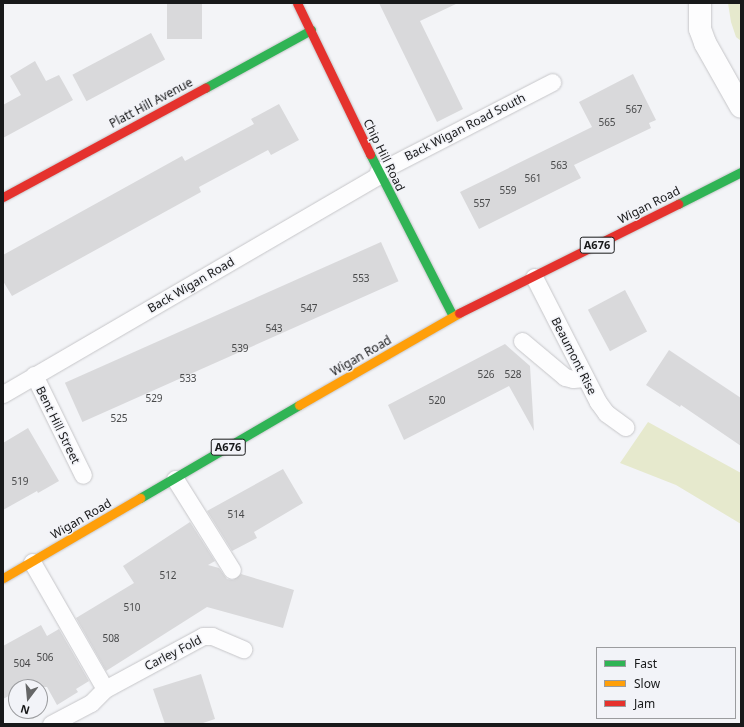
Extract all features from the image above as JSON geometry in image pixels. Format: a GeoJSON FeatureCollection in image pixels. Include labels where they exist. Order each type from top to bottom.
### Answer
{"type":"FeatureCollection","features":[{"type":"Feature","properties":{"kind":"main road","name":"Chip Hill Road"},"geometry":{"type":"LineString","coordinates":[[297,3],[379,174],[453,316]]}},
{"type":"Feature","properties":{"kind":"main road","name":"Platt Hill Avenue"},"geometry":{"type":"LineString","coordinates":[[3,197],[311,30]]}},
{"type":"Feature","properties":{"kind":"main road","name":"Wigan Road"},"geometry":{"type":"LineString","coordinates":[[3,578],[453,316],[534,277],[741,172]]}},
{"type":"Feature","properties":{"kind":"street"},"geometry":{"type":"LineString","coordinates":[[700,3],[700,29],[705,43],[735,83],[741,107]]}},
{"type":"Feature","properties":{"kind":"lane","name":"Back Wigan Road South"},"geometry":{"type":"LineString","coordinates":[[379,174],[552,82]]}},
{"type":"Feature","properties":{"kind":"lane","name":"Back Wigan Road"},"geometry":{"type":"LineString","coordinates":[[3,394],[379,174]]}},
{"type":"Feature","properties":{"kind":"lane","name":"Beaumont Rise"},"geometry":{"type":"LineString","coordinates":[[534,277],[585,378],[606,413],[625,427]]}},
{"type":"Feature","properties":{"kind":"lane"},"geometry":{"type":"LineString","coordinates":[[522,340],[564,377],[573,379],[585,378]]}},
{"type":"Feature","properties":{"kind":"lane","name":"Bent Hill Street"},"geometry":{"type":"LineString","coordinates":[[34,375],[83,475]]}},
{"type":"Feature","properties":{"kind":"lane"},"geometry":{"type":"LineString","coordinates":[[175,478],[232,570]]}},
{"type":"Feature","properties":{"kind":"lane"},"geometry":{"type":"LineString","coordinates":[[32,562],[105,688]]}},
{"type":"Feature","properties":{"kind":"lane","name":"Carley Fold"},"geometry":{"type":"LineString","coordinates":[[51,724],[91,702],[105,688],[203,636],[212,636],[244,649]]}},
{"type":"Feature","properties":{"kind":"green space"},"geometry":{"type":"Polygon","coordinates":[[[728,3],[741,3],[741,41],[736,37],[731,22],[728,3]]]}},
{"type":"Feature","properties":{"kind":"green space"},"geometry":{"type":"Polygon","coordinates":[[[648,422],[741,473],[741,524],[676,485],[620,463],[648,422]]]}},
{"type":"Feature","properties":{"kind":"building"},"geometry":{"type":"Polygon","coordinates":[[[167,3],[202,3],[202,39],[167,39],[167,3]]]}},
{"type":"Feature","properties":{"kind":"building"},"geometry":{"type":"Polygon","coordinates":[[[379,3],[458,3],[420,21],[463,109],[437,122],[379,3]]]}},
{"type":"Feature","properties":{"kind":"building"},"geometry":{"type":"Polygon","coordinates":[[[151,33],[165,59],[87,101],[72,75],[151,33]]]}},
{"type":"Feature","properties":{"kind":"building"},"geometry":{"type":"Polygon","coordinates":[[[35,61],[46,81],[59,75],[73,100],[3,138],[3,105],[21,95],[10,76],[35,61]]]}},
{"type":"Feature","properties":{"kind":"building"},"geometry":{"type":"Polygon","coordinates":[[[633,74],[656,120],[649,123],[651,128],[574,165],[581,178],[479,229],[460,192],[592,127],[579,102],[633,74]]]}},
{"type":"Feature","properties":{"kind":"building"},"geometry":{"type":"Polygon","coordinates":[[[279,104],[299,140],[271,155],[268,150],[199,187],[201,192],[12,296],[3,281],[3,255],[182,156],[185,161],[254,124],[251,119],[279,104]]]}},
{"type":"Feature","properties":{"kind":"building"},"geometry":{"type":"Polygon","coordinates":[[[381,242],[398,281],[82,422],[65,383],[381,242]]]}},
{"type":"Feature","properties":{"kind":"building"},"geometry":{"type":"Polygon","coordinates":[[[625,290],[647,331],[610,351],[588,310],[625,290]]]}},
{"type":"Feature","properties":{"kind":"building"},"geometry":{"type":"Polygon","coordinates":[[[505,344],[530,366],[534,431],[509,386],[404,440],[388,405],[505,344]]]}},
{"type":"Feature","properties":{"kind":"building"},"geometry":{"type":"Polygon","coordinates":[[[669,350],[741,398],[741,446],[681,405],[680,407],[646,385],[669,350]]]}},
{"type":"Feature","properties":{"kind":"building"},"geometry":{"type":"Polygon","coordinates":[[[28,428],[59,481],[38,493],[37,491],[3,510],[3,443],[28,428]]]}},
{"type":"Feature","properties":{"kind":"building"},"geometry":{"type":"Polygon","coordinates":[[[283,469],[303,503],[254,532],[257,538],[232,551],[207,511],[283,469]]]}},
{"type":"Feature","properties":{"kind":"building"},"geometry":{"type":"Polygon","coordinates":[[[190,522],[215,561],[208,565],[219,568],[227,579],[233,580],[241,574],[294,590],[283,628],[207,607],[106,671],[76,618],[134,583],[123,566],[190,522]]]}},
{"type":"Feature","properties":{"kind":"building"},"geometry":{"type":"Polygon","coordinates":[[[41,625],[47,636],[59,629],[89,681],[76,689],[78,692],[57,705],[48,689],[48,679],[8,679],[8,696],[3,699],[3,646],[41,625]]]}},
{"type":"Feature","properties":{"kind":"building"},"geometry":{"type":"Polygon","coordinates":[[[201,674],[215,719],[200,724],[165,724],[153,689],[201,674]]]}},
{"type":"Feature","properties":{"kind":"traffic: fast"},"geometry":{"type":"LineString","coordinates":[[205,88],[311,30]]}},
{"type":"Feature","properties":{"kind":"traffic: fast"},"geometry":{"type":"LineString","coordinates":[[370,154],[453,316]]}},
{"type":"Feature","properties":{"kind":"traffic: fast"},"geometry":{"type":"LineString","coordinates":[[678,204],[741,172]]}},
{"type":"Feature","properties":{"kind":"traffic: fast"},"geometry":{"type":"LineString","coordinates":[[140,498],[299,405]]}},
{"type":"Feature","properties":{"kind":"traffic: slow"},"geometry":{"type":"LineString","coordinates":[[299,405],[459,313]]}},
{"type":"Feature","properties":{"kind":"traffic: slow"},"geometry":{"type":"LineString","coordinates":[[3,578],[140,498]]}},
{"type":"Feature","properties":{"kind":"traffic: jam"},"geometry":{"type":"LineString","coordinates":[[297,3],[370,154]]}},
{"type":"Feature","properties":{"kind":"traffic: jam"},"geometry":{"type":"LineString","coordinates":[[3,197],[205,88]]}},
{"type":"Feature","properties":{"kind":"traffic: jam"},"geometry":{"type":"LineString","coordinates":[[459,313],[678,204]]}}]}
